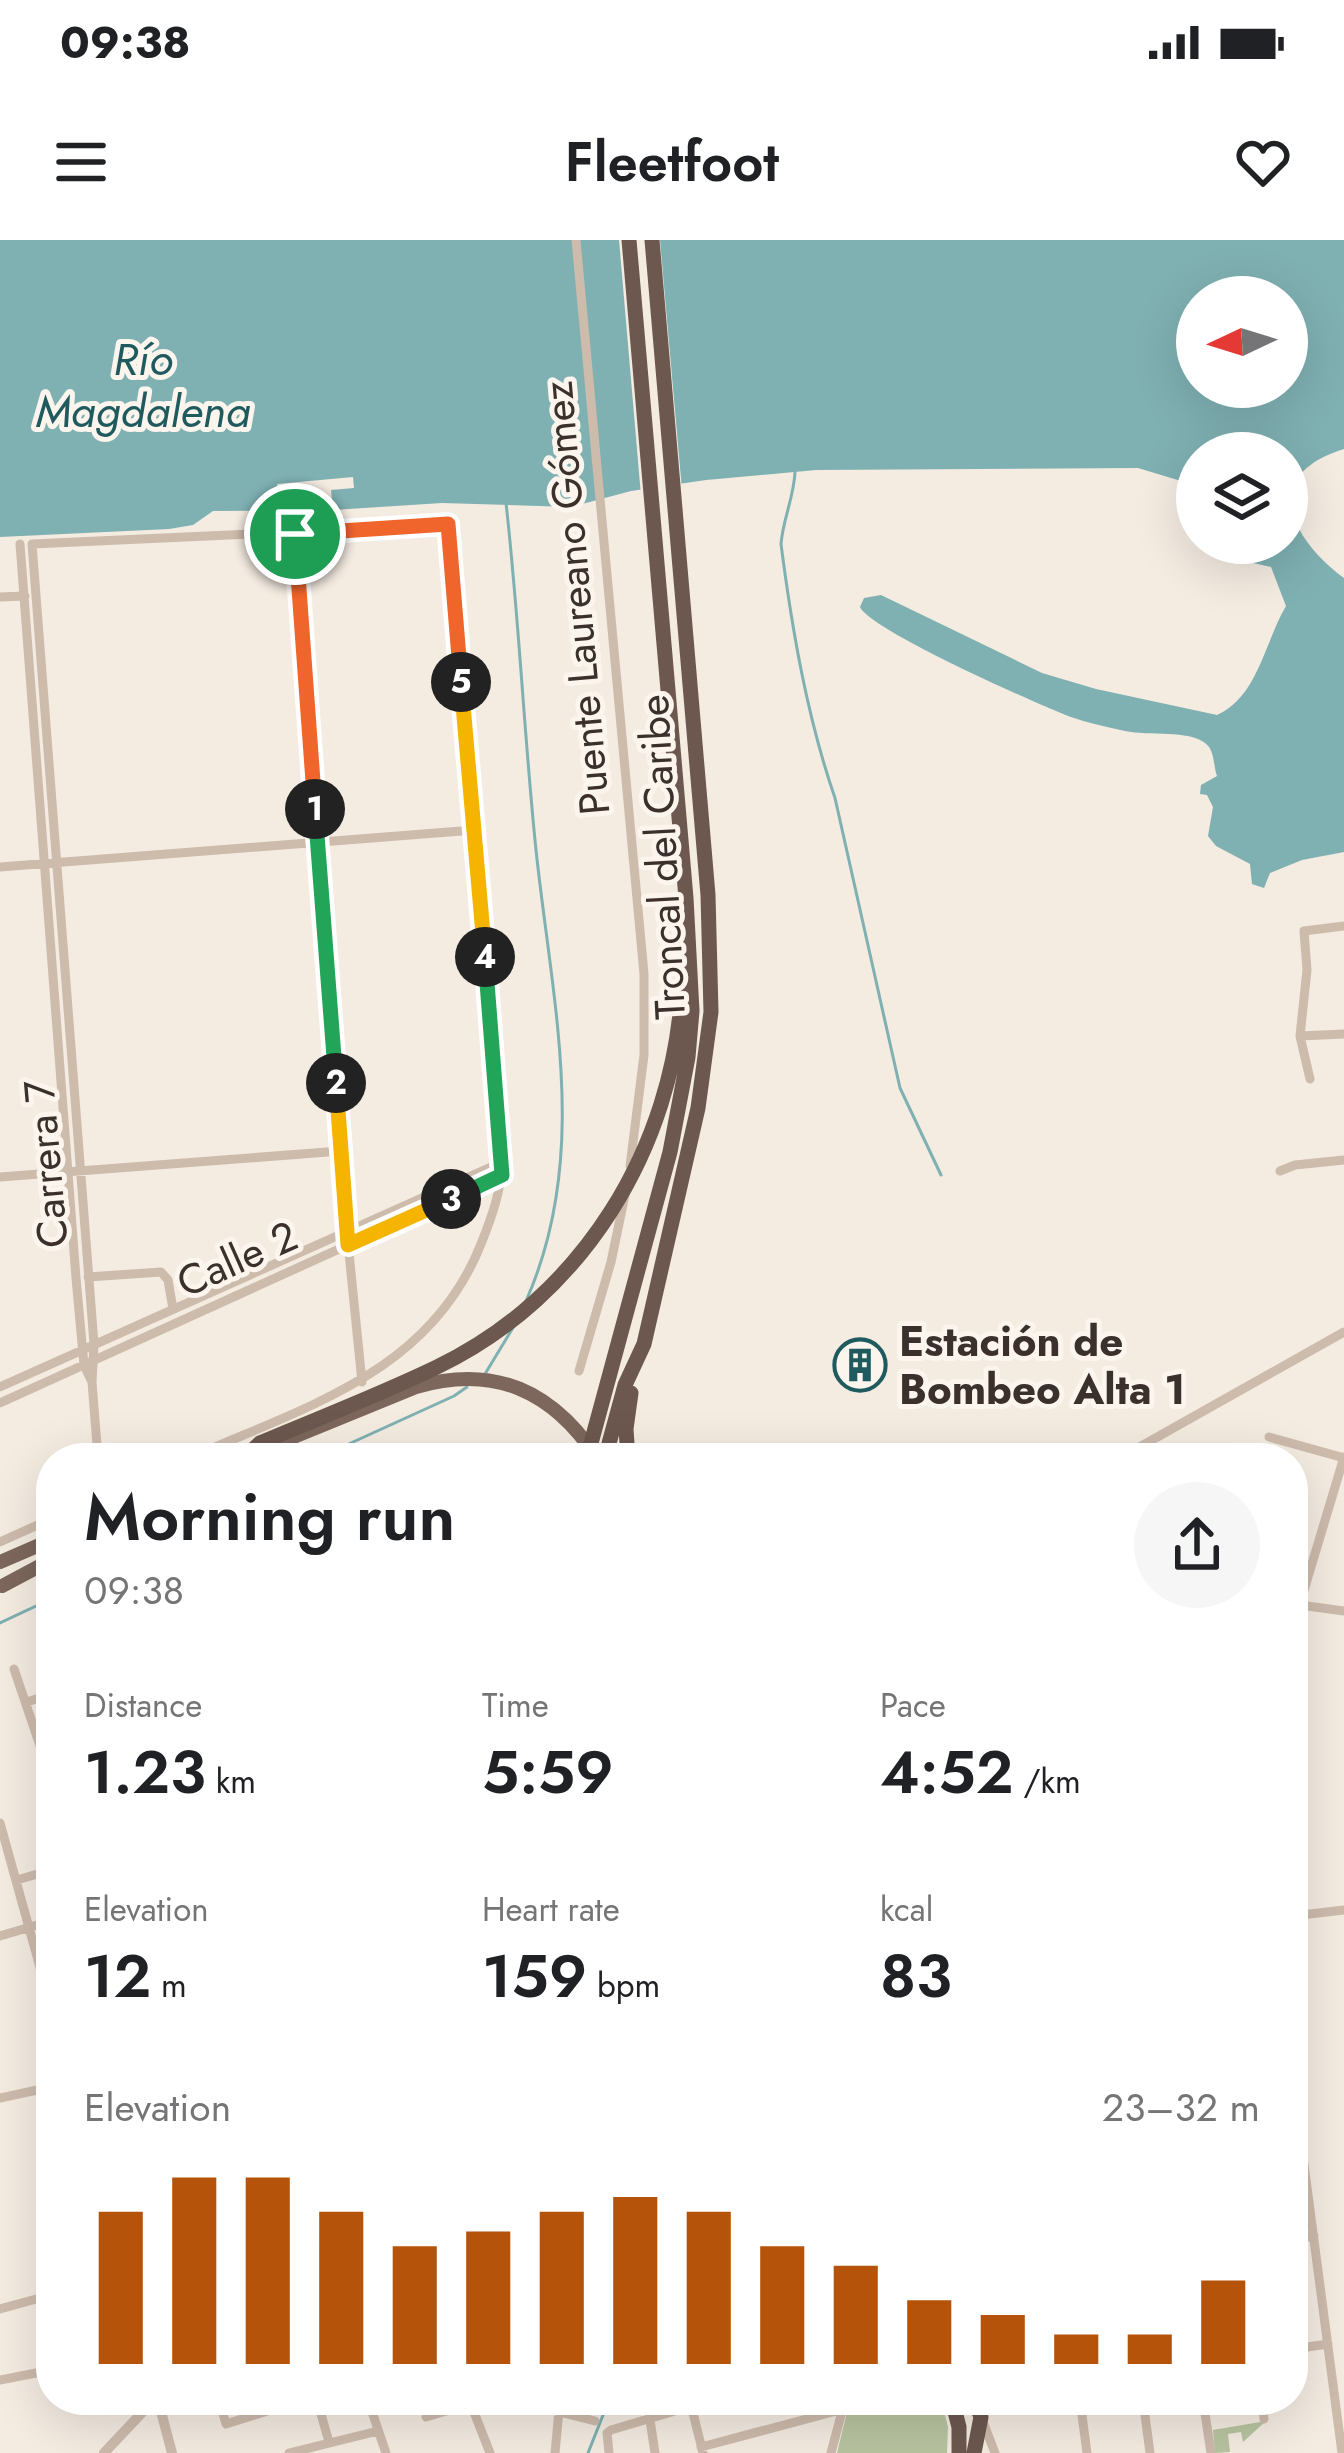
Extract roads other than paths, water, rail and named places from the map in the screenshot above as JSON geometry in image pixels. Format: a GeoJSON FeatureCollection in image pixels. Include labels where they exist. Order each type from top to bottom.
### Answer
{"type":"FeatureCollection","features":[{"type":"Feature","properties":{"kind":"highway","name":"Troncal del Caribe"},"geometry":{"type":"LineString","coordinates":[[587,1443],[670,1152],[688,1058],[691,963],[629,240]]}},
{"type":"Feature","properties":{"kind":"highway","name":"Troncal del Caribe"},"geometry":{"type":"LineString","coordinates":[[606,1443],[644,1344],[698,1108],[711,1012],[708,895],[652,240]]}},
{"type":"Feature","properties":{"kind":"highway"},"geometry":{"type":"LineString","coordinates":[[260,1443],[438,1366],[493,1332],[565,1270],[608,1218],[647,1148],[669,1084],[681,1013],[678,841]]}},
{"type":"Feature","properties":{"kind":"highway"},"geometry":{"type":"LineString","coordinates":[[628,1443],[628,1409],[644,1344]]}},
{"type":"Feature","properties":{"kind":"highway"},"geometry":{"type":"LineString","coordinates":[[956,2415],[959,2453]]}},
{"type":"Feature","properties":{"kind":"highway"},"geometry":{"type":"LineString","coordinates":[[974,2453],[977,2415]]}},
{"type":"Feature","properties":{"kind":"main road"},"geometry":{"type":"LineString","coordinates":[[278,1443],[416,1388],[458,1379],[496,1381],[526,1391],[550,1403],[587,1443]]}},
{"type":"Feature","properties":{"kind":"main road"},"geometry":{"type":"LineString","coordinates":[[0,1562],[36,1546]]}},
{"type":"Feature","properties":{"kind":"main road"},"geometry":{"type":"LineString","coordinates":[[2,1586],[36,1568]]}},
{"type":"Feature","properties":{"kind":"street","name":"Puente Laureano Gómez"},"geometry":{"type":"LineString","coordinates":[[576,240],[646,1004],[644,1055],[622,1211],[581,1367]]}},
{"type":"Feature","properties":{"kind":"street"},"geometry":{"type":"LineString","coordinates":[[26,544],[448,524],[502,1175],[487,1229],[456,1293],[433,1324],[362,1382],[224,1443]]}},
{"type":"Feature","properties":{"kind":"street"},"geometry":{"type":"LineString","coordinates":[[295,534],[362,1382]]}},
{"type":"Feature","properties":{"kind":"street","name":"Carrera 7"},"geometry":{"type":"LineString","coordinates":[[26,544],[36,596],[56,863],[82,1349],[89,1362],[97,1443]]}},
{"type":"Feature","properties":{"kind":"street","name":"Carrera 7"},"geometry":{"type":"LineString","coordinates":[[26,544],[23,596],[43,864],[88,1277],[94,1344],[89,1362]]}},
{"type":"Feature","properties":{"kind":"street"},"geometry":{"type":"LineString","coordinates":[[0,597],[36,596]]}},
{"type":"Feature","properties":{"kind":"street"},"geometry":{"type":"LineString","coordinates":[[0,867],[474,830]]}},
{"type":"Feature","properties":{"kind":"street"},"geometry":{"type":"LineString","coordinates":[[1310,1079],[1300,1036],[1306,987],[1304,932],[1344,926]]}},
{"type":"Feature","properties":{"kind":"street"},"geometry":{"type":"LineString","coordinates":[[1300,1036],[1344,1034]]}},
{"type":"Feature","properties":{"kind":"street"},"geometry":{"type":"LineString","coordinates":[[0,1177],[341,1151]]}},
{"type":"Feature","properties":{"kind":"street"},"geometry":{"type":"LineString","coordinates":[[1280,1171],[1344,1160]]}},
{"type":"Feature","properties":{"kind":"street","name":"Calle 2"},"geometry":{"type":"LineString","coordinates":[[0,1403],[502,1162]]}},
{"type":"Feature","properties":{"kind":"street","name":"Calle 2"},"geometry":{"type":"LineString","coordinates":[[0,1387],[173,1309],[502,1175]]}},
{"type":"Feature","properties":{"kind":"street","name":"Carrera 7"},"geometry":{"type":"LineString","coordinates":[[88,1277],[161,1271],[168,1280],[178,1321]]}},
{"type":"Feature","properties":{"kind":"street"},"geometry":{"type":"LineString","coordinates":[[1147,1443],[1344,1332]]}},
{"type":"Feature","properties":{"kind":"street"},"geometry":{"type":"LineString","coordinates":[[1269,1437],[1290,1443]]}},
{"type":"Feature","properties":{"kind":"street"},"geometry":{"type":"LineString","coordinates":[[1308,1448],[1344,1458],[1308,1577]]}},
{"type":"Feature","properties":{"kind":"street"},"geometry":{"type":"LineString","coordinates":[[0,1541],[36,1525]]}},
{"type":"Feature","properties":{"kind":"street"},"geometry":{"type":"LineString","coordinates":[[1308,1605],[1344,1611]]}},
{"type":"Feature","properties":{"kind":"street"},"geometry":{"type":"LineString","coordinates":[[14,1669],[36,1730]]}},
{"type":"Feature","properties":{"kind":"street"},"geometry":{"type":"LineString","coordinates":[[27,1702],[36,1699]]}},
{"type":"Feature","properties":{"kind":"street"},"geometry":{"type":"LineString","coordinates":[[0,1823],[36,1947]]}},
{"type":"Feature","properties":{"kind":"street"},"geometry":{"type":"LineString","coordinates":[[17,1880],[36,1874]]}},
{"type":"Feature","properties":{"kind":"street"},"geometry":{"type":"LineString","coordinates":[[1308,1914],[1344,1910]]}},
{"type":"Feature","properties":{"kind":"street"},"geometry":{"type":"LineString","coordinates":[[0,1936],[36,1926]]}},
{"type":"Feature","properties":{"kind":"street"},"geometry":{"type":"LineString","coordinates":[[0,2098],[36,2090]]}},
{"type":"Feature","properties":{"kind":"street"},"geometry":{"type":"LineString","coordinates":[[1308,2192],[1342,2453]]}},
{"type":"Feature","properties":{"kind":"street"},"geometry":{"type":"LineString","coordinates":[[1308,2237],[1314,2236]]}},
{"type":"Feature","properties":{"kind":"street"},"geometry":{"type":"LineString","coordinates":[[0,2309],[36,2299]]}},
{"type":"Feature","properties":{"kind":"street"},"geometry":{"type":"LineString","coordinates":[[1308,2347],[1328,2344]]}},
{"type":"Feature","properties":{"kind":"street"},"geometry":{"type":"LineString","coordinates":[[0,2380],[36,2373]]}},
{"type":"Feature","properties":{"kind":"street"},"geometry":{"type":"LineString","coordinates":[[104,2453],[141,2415]]}},
{"type":"Feature","properties":{"kind":"street"},"geometry":{"type":"LineString","coordinates":[[161,2415],[172,2453]]}},
{"type":"Feature","properties":{"kind":"street"},"geometry":{"type":"LineString","coordinates":[[223,2415],[226,2424],[247,2415]]}},
{"type":"Feature","properties":{"kind":"street"},"geometry":{"type":"LineString","coordinates":[[321,2415],[329,2442]]}},
{"type":"Feature","properties":{"kind":"street"},"geometry":{"type":"LineString","coordinates":[[373,2415],[386,2453]]}},
{"type":"Feature","properties":{"kind":"street"},"geometry":{"type":"LineString","coordinates":[[475,2415],[490,2453]]}},
{"type":"Feature","properties":{"kind":"street"},"geometry":{"type":"LineString","coordinates":[[555,2453],[558,2415]]}},
{"type":"Feature","properties":{"kind":"street"},"geometry":{"type":"LineString","coordinates":[[567,2415],[595,2421]]}},
{"type":"Feature","properties":{"kind":"street"},"geometry":{"type":"LineString","coordinates":[[648,2415],[655,2453]]}},
{"type":"Feature","properties":{"kind":"street"},"geometry":{"type":"LineString","coordinates":[[609,2453],[608,2434],[668,2415]]}},
{"type":"Feature","properties":{"kind":"street"},"geometry":{"type":"LineString","coordinates":[[693,2415],[702,2450],[813,2415]]}},
{"type":"Feature","properties":{"kind":"street"},"geometry":{"type":"LineString","coordinates":[[831,2453],[842,2415]]}},
{"type":"Feature","properties":{"kind":"street"},"geometry":{"type":"LineString","coordinates":[[981,2415],[995,2453]]}},
{"type":"Feature","properties":{"kind":"street"},"geometry":{"type":"LineString","coordinates":[[1082,2415],[1087,2453]]}},
{"type":"Feature","properties":{"kind":"street"},"geometry":{"type":"LineString","coordinates":[[1144,2415],[1150,2453]]}},
{"type":"Feature","properties":{"kind":"street"},"geometry":{"type":"LineString","coordinates":[[1205,2415],[1211,2453]]}},
{"type":"Feature","properties":{"kind":"street"},"geometry":{"type":"LineString","coordinates":[[1264,2415],[1264,2419]]}},
{"type":"Feature","properties":{"kind":"street"},"geometry":{"type":"LineString","coordinates":[[289,2453],[378,2432]]}},
{"type":"Feature","properties":{"kind":"water","name":"Río Magdalena"},"geometry":{"type":"Polygon","coordinates":[[[0,240],[1344,240],[1344,449],[1308,468],[1308,432],[1176,432],[1176,479],[1138,468],[816,470],[631,491],[571,507],[442,503],[213,511],[193,525],[0,537],[0,240]]]}},
{"type":"Feature","properties":{"kind":"water","name":"Río Magdalena"},"geometry":{"type":"Polygon","coordinates":[[[1308,543],[1344,578],[1344,852],[1302,860],[1270,873],[1264,888],[1252,884],[1250,864],[1216,846],[1208,836],[1213,807],[1207,795],[1200,794],[1201,785],[1217,776],[1205,743],[1189,736],[1125,731],[1071,717],[923,649],[860,607],[864,598],[881,595],[1042,673],[1217,715],[1231,707],[1251,682],[1286,606],[1271,567],[1258,564],[1308,564],[1308,543]]]}},
{"type":"Feature","properties":{"kind":"waterway"},"geometry":{"type":"LineString","coordinates":[[795,472],[781,544],[802,672],[900,1088],[941,1175]]}},
{"type":"Feature","properties":{"kind":"waterway"},"geometry":{"type":"LineString","coordinates":[[506,503],[561,1078],[557,1190],[546,1246],[526,1301]]}},
{"type":"Feature","properties":{"kind":"waterway"},"geometry":{"type":"LineString","coordinates":[[485,1374],[514,1326]]}},
{"type":"Feature","properties":{"kind":"waterway"},"geometry":{"type":"LineString","coordinates":[[351,1443],[467,1387]]}},
{"type":"Feature","properties":{"kind":"waterway"},"geometry":{"type":"LineString","coordinates":[[0,1623],[36,1606]]}},
{"type":"Feature","properties":{"kind":"waterway"},"geometry":{"type":"LineString","coordinates":[[588,2453],[603,2415]]}},
{"type":"Feature","properties":{"kind":"place","name":"Estación de Bombeo Alta 1"},"geometry":{"type":"Point","coordinates":[860,1365]}}]}
